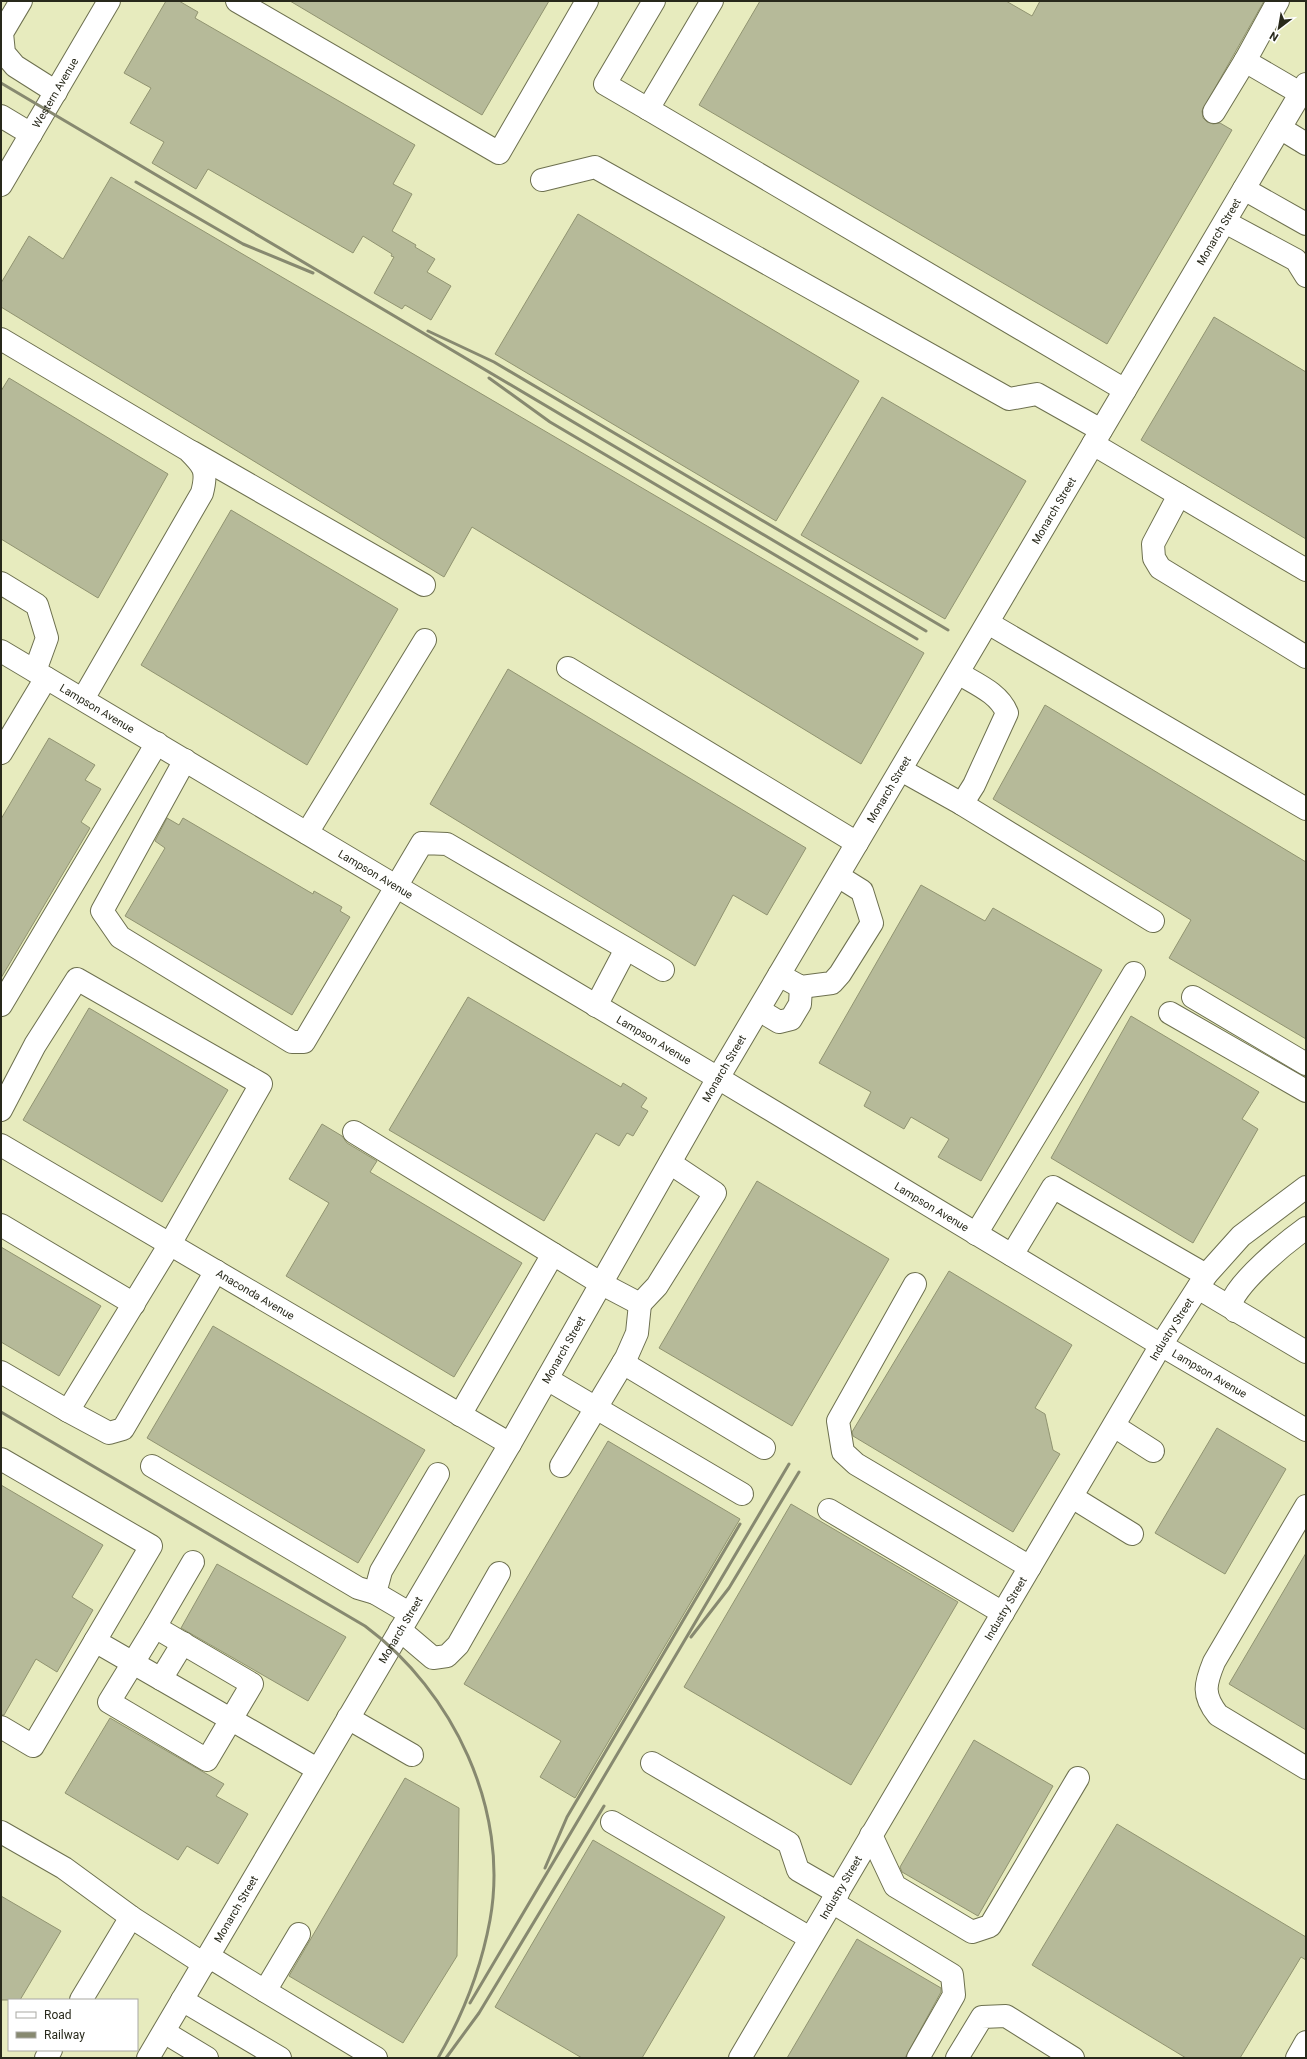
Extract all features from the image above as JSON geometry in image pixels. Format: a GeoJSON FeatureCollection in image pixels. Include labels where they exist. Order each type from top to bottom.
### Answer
{"type":"FeatureCollection","features":[{"type":"Feature","properties":{"kind":"street"},"geometry":{"type":"LineString","coordinates":[[21,1],[2,33],[4,53],[15,66],[56,92]]}},
{"type":"Feature","properties":{"kind":"street","name":"Western Avenue"},"geometry":{"type":"LineString","coordinates":[[1,185],[109,1]]}},
{"type":"Feature","properties":{"kind":"street"},"geometry":{"type":"LineString","coordinates":[[238,1],[499,153],[587,1]]}},
{"type":"Feature","properties":{"kind":"street"},"geometry":{"type":"LineString","coordinates":[[654,1],[604,84],[1125,390]]}},
{"type":"Feature","properties":{"kind":"street"},"geometry":{"type":"LineString","coordinates":[[648,110],[712,1]]}},
{"type":"Feature","properties":{"kind":"street"},"geometry":{"type":"LineString","coordinates":[[1214,112],[1278,1]]}},
{"type":"Feature","properties":{"kind":"street"},"geometry":{"type":"LineString","coordinates":[[1245,60],[1303,88]]}},
{"type":"Feature","properties":{"kind":"street","name":"Monarch Street"},"geometry":{"type":"LineString","coordinates":[[148,2058],[510,1444],[718,1078],[1303,88]]}},
{"type":"Feature","properties":{"kind":"street"},"geometry":{"type":"LineString","coordinates":[[1,116],[31,134]]}},
{"type":"Feature","properties":{"kind":"street"},"geometry":{"type":"LineString","coordinates":[[1280,128],[1306,144]]}},
{"type":"Feature","properties":{"kind":"street"},"geometry":{"type":"LineString","coordinates":[[542,180],[596,167],[1008,399],[1037,394],[1179,495],[1306,570]]}},
{"type":"Feature","properties":{"kind":"street"},"geometry":{"type":"LineString","coordinates":[[1244,189],[1306,224]]}},
{"type":"Feature","properties":{"kind":"street"},"geometry":{"type":"LineString","coordinates":[[1225,222],[1296,260],[1306,276]]}},
{"type":"Feature","properties":{"kind":"street"},"geometry":{"type":"LineString","coordinates":[[1,338],[188,450],[424,585]]}},
{"type":"Feature","properties":{"kind":"street"},"geometry":{"type":"LineString","coordinates":[[83,700],[202,493],[206,477],[201,463],[188,450]]}},
{"type":"Feature","properties":{"kind":"street"},"geometry":{"type":"LineString","coordinates":[[1179,495],[1153,544],[1154,558],[1160,568],[1306,657]]}},
{"type":"Feature","properties":{"kind":"street"},"geometry":{"type":"LineString","coordinates":[[1,583],[36,605],[46,638],[41,674],[1,753]]}},
{"type":"Feature","properties":{"kind":"street"},"geometry":{"type":"LineString","coordinates":[[988,623],[1306,809]]}},
{"type":"Feature","properties":{"kind":"street"},"geometry":{"type":"LineString","coordinates":[[307,833],[425,640]]}},
{"type":"Feature","properties":{"kind":"street","name":"Lampson Avenue"},"geometry":{"type":"LineString","coordinates":[[1,651],[718,1078],[1012,1256],[1306,1430]]}},
{"type":"Feature","properties":{"kind":"street"},"geometry":{"type":"LineString","coordinates":[[568,668],[857,843]]}},
{"type":"Feature","properties":{"kind":"street"},"geometry":{"type":"LineString","coordinates":[[958,673],[986,690],[1002,702],[1007,713],[974,785],[962,804]]}},
{"type":"Feature","properties":{"kind":"street"},"geometry":{"type":"LineString","coordinates":[[1,1005],[157,743]]}},
{"type":"Feature","properties":{"kind":"street"},"geometry":{"type":"LineString","coordinates":[[185,760],[102,911],[120,937],[292,1042],[304,1042],[422,843],[447,844],[662,970]]}},
{"type":"Feature","properties":{"kind":"street"},"geometry":{"type":"LineString","coordinates":[[901,770],[962,804],[1153,921]]}},
{"type":"Feature","properties":{"kind":"street"},"geometry":{"type":"LineString","coordinates":[[779,975],[801,987],[832,983],[840,974],[872,923],[862,891],[838,876]]}},
{"type":"Feature","properties":{"kind":"street"},"geometry":{"type":"LineString","coordinates":[[596,1006],[626,949]]}},
{"type":"Feature","properties":{"kind":"street"},"geometry":{"type":"LineString","coordinates":[[976,1234],[1134,973]]}},
{"type":"Feature","properties":{"kind":"street"},"geometry":{"type":"LineString","coordinates":[[1,1110],[35,1045],[77,979],[261,1084],[170,1244],[68,1411]]}},
{"type":"Feature","properties":{"kind":"street"},"geometry":{"type":"LineString","coordinates":[[759,1010],[779,1022],[791,1020],[800,1004],[801,987]]}},
{"type":"Feature","properties":{"kind":"street"},"geometry":{"type":"LineString","coordinates":[[1192,997],[1306,1064]]}},
{"type":"Feature","properties":{"kind":"street"},"geometry":{"type":"LineString","coordinates":[[1170,1013],[1306,1091]]}},
{"type":"Feature","properties":{"kind":"street"},"geometry":{"type":"LineString","coordinates":[[354,1132],[602,1284],[640,1304]]}},
{"type":"Feature","properties":{"kind":"street","name":"Anaconda Avenue"},"geometry":{"type":"LineString","coordinates":[[1,1145],[510,1444]]}},
{"type":"Feature","properties":{"kind":"street"},"geometry":{"type":"LineString","coordinates":[[561,1466],[623,1362],[637,1333],[640,1304],[657,1286],[715,1193],[670,1163]]}},
{"type":"Feature","properties":{"kind":"street"},"geometry":{"type":"LineString","coordinates":[[1012,1256],[1053,1187],[1202,1282],[1235,1310],[1306,1352]]}},
{"type":"Feature","properties":{"kind":"street","name":"Industry Street"},"geometry":{"type":"LineString","coordinates":[[740,2058],[1162,1345],[1202,1282],[1241,1236],[1306,1187]]}},
{"type":"Feature","properties":{"kind":"street"},"geometry":{"type":"LineString","coordinates":[[1,1225],[134,1304]]}},
{"type":"Feature","properties":{"kind":"street"},"geometry":{"type":"LineString","coordinates":[[1235,1310],[1231,1302],[1234,1295],[1248,1279],[1306,1228]]}},
{"type":"Feature","properties":{"kind":"street"},"geometry":{"type":"LineString","coordinates":[[460,1415],[553,1254]]}},
{"type":"Feature","properties":{"kind":"street"},"geometry":{"type":"LineString","coordinates":[[1,1372],[68,1411],[109,1432],[123,1429],[216,1271]]}},
{"type":"Feature","properties":{"kind":"street"},"geometry":{"type":"LineString","coordinates":[[915,1284],[838,1421],[842,1452],[856,1464],[1030,1567]]}},
{"type":"Feature","properties":{"kind":"street"},"geometry":{"type":"LineString","coordinates":[[623,1362],[764,1448]]}},
{"type":"Feature","properties":{"kind":"street"},"geometry":{"type":"LineString","coordinates":[[547,1379],[742,1494]]}},
{"type":"Feature","properties":{"kind":"street"},"geometry":{"type":"LineString","coordinates":[[1114,1426],[1153,1451]]}},
{"type":"Feature","properties":{"kind":"street"},"geometry":{"type":"LineString","coordinates":[[1,1459],[151,1546],[33,1746],[1,1727]]}},
{"type":"Feature","properties":{"kind":"street"},"geometry":{"type":"LineString","coordinates":[[152,1466],[358,1588],[376,1593],[404,1622],[433,1658],[448,1656],[458,1645],[499,1573]]}},
{"type":"Feature","properties":{"kind":"street"},"geometry":{"type":"LineString","coordinates":[[376,1593],[380,1571],[438,1474]]}},
{"type":"Feature","properties":{"kind":"street"},"geometry":{"type":"LineString","coordinates":[[1072,1497],[1132,1534]]}},
{"type":"Feature","properties":{"kind":"street"},"geometry":{"type":"LineString","coordinates":[[1306,1506],[1214,1662],[1207,1678],[1206,1691],[1209,1704],[1218,1715],[1306,1768]]}},
{"type":"Feature","properties":{"kind":"street"},"geometry":{"type":"LineString","coordinates":[[829,1510],[1003,1613]]}},
{"type":"Feature","properties":{"kind":"street"},"geometry":{"type":"LineString","coordinates":[[155,1626],[252,1684],[207,1760],[109,1702],[193,1562]]}},
{"type":"Feature","properties":{"kind":"street"},"geometry":{"type":"LineString","coordinates":[[95,1641],[317,1769]]}},
{"type":"Feature","properties":{"kind":"street"},"geometry":{"type":"LineString","coordinates":[[161,1679],[183,1643]]}},
{"type":"Feature","properties":{"kind":"street"},"geometry":{"type":"LineString","coordinates":[[348,1718],[412,1755]]}},
{"type":"Feature","properties":{"kind":"street"},"geometry":{"type":"LineString","coordinates":[[652,1763],[789,1844],[798,1870],[835,1897],[952,1975],[954,1995],[918,2058]]}},
{"type":"Feature","properties":{"kind":"street"},"geometry":{"type":"LineString","coordinates":[[871,1836],[895,1886],[972,1932],[990,1926],[1078,1778]]}},
{"type":"Feature","properties":{"kind":"street"},"geometry":{"type":"LineString","coordinates":[[612,1822],[810,1938]]}},
{"type":"Feature","properties":{"kind":"street"},"geometry":{"type":"LineString","coordinates":[[1,1832],[64,1868],[131,1917],[206,1960],[265,1991],[376,2058]]}},
{"type":"Feature","properties":{"kind":"street"},"geometry":{"type":"LineString","coordinates":[[82,1999],[131,1917]]}},
{"type":"Feature","properties":{"kind":"street"},"geometry":{"type":"LineString","coordinates":[[265,1991],[299,1934]]}},
{"type":"Feature","properties":{"kind":"street"},"geometry":{"type":"LineString","coordinates":[[182,2000],[280,2058]]}},
{"type":"Feature","properties":{"kind":"street"},"geometry":{"type":"LineString","coordinates":[[957,2058],[982,2017],[1006,2016],[1073,2058]]}},
{"type":"Feature","properties":{"kind":"street"},"geometry":{"type":"LineString","coordinates":[[164,2032],[206,2058]]}},
{"type":"Feature","properties":{"kind":"street"},"geometry":{"type":"LineString","coordinates":[[1296,2058],[1306,2042]]}},
{"type":"Feature","properties":{"kind":"shaded area"},"geometry":{"type":"Polygon","coordinates":[[[1,1],[1306,1],[1306,2058],[1,2058],[1,1]]]}},
{"type":"Feature","properties":{"kind":"building"},"geometry":{"type":"Polygon","coordinates":[[[166,1],[179,1],[198,12],[195,18],[415,145],[393,184],[412,194],[392,231],[416,245],[415,247],[435,259],[427,272],[451,286],[431,320],[405,305],[402,309],[374,293],[394,257],[391,256],[392,254],[363,236],[353,253],[208,169],[196,189],[152,163],[164,142],[130,123],[151,88],[124,73],[166,1]]]}},
{"type":"Feature","properties":{"kind":"building"},"geometry":{"type":"Polygon","coordinates":[[[290,1],[549,1],[482,115],[290,1]]]}},
{"type":"Feature","properties":{"kind":"building"},"geometry":{"type":"Polygon","coordinates":[[[760,1],[1006,1],[1032,16],[1040,1],[1264,1],[1202,111],[1203,118],[1207,122],[1213,124],[1220,123],[1232,130],[1107,344],[699,105],[760,1]]]}},
{"type":"Feature","properties":{"kind":"building"},"geometry":{"type":"Polygon","coordinates":[[[111,177],[924,653],[861,764],[472,527],[444,577],[1,307],[1,283],[29,236],[63,259],[111,177]]]}},
{"type":"Feature","properties":{"kind":"building"},"geometry":{"type":"Polygon","coordinates":[[[578,214],[859,381],[776,521],[495,354],[578,214]]]}},
{"type":"Feature","properties":{"kind":"building"},"geometry":{"type":"Polygon","coordinates":[[[1214,317],[1306,372],[1306,539],[1141,440],[1214,317]]]}},
{"type":"Feature","properties":{"kind":"building"},"geometry":{"type":"Polygon","coordinates":[[[9,378],[168,474],[98,598],[1,539],[1,391],[9,378]]]}},
{"type":"Feature","properties":{"kind":"building"},"geometry":{"type":"Polygon","coordinates":[[[882,397],[1026,481],[945,619],[801,535],[882,397]]]}},
{"type":"Feature","properties":{"kind":"building"},"geometry":{"type":"Polygon","coordinates":[[[231,510],[398,609],[307,765],[141,665],[231,510]]]}},
{"type":"Feature","properties":{"kind":"building"},"geometry":{"type":"Polygon","coordinates":[[[508,669],[806,848],[767,915],[733,895],[695,966],[430,804],[508,669]]]}},
{"type":"Feature","properties":{"kind":"building"},"geometry":{"type":"Polygon","coordinates":[[[1045,705],[1306,862],[1306,1039],[1169,958],[1191,920],[993,799],[1045,705]]]}},
{"type":"Feature","properties":{"kind":"building"},"geometry":{"type":"Polygon","coordinates":[[[49,738],[95,765],[85,780],[101,789],[81,822],[90,828],[1,978],[1,819],[49,738]]]}},
{"type":"Feature","properties":{"kind":"building"},"geometry":{"type":"Polygon","coordinates":[[[167,818],[179,825],[183,818],[313,894],[314,891],[342,907],[340,911],[350,917],[292,1015],[125,916],[165,848],[155,841],[167,818]]]}},
{"type":"Feature","properties":{"kind":"building"},"geometry":{"type":"Polygon","coordinates":[[[921,885],[985,921],[993,908],[1102,970],[981,1181],[938,1157],[949,1139],[911,1117],[904,1129],[864,1106],[871,1092],[819,1063],[921,885]]]}},
{"type":"Feature","properties":{"kind":"building"},"geometry":{"type":"Polygon","coordinates":[[[468,997],[621,1087],[623,1083],[647,1098],[641,1107],[648,1111],[633,1136],[627,1133],[619,1146],[596,1133],[544,1221],[389,1130],[468,997]]]}},
{"type":"Feature","properties":{"kind":"building"},"geometry":{"type":"Polygon","coordinates":[[[89,1008],[228,1090],[162,1202],[23,1120],[89,1008]]]}},
{"type":"Feature","properties":{"kind":"building"},"geometry":{"type":"Polygon","coordinates":[[[1131,1016],[1259,1092],[1242,1119],[1258,1129],[1193,1243],[1051,1158],[1131,1016]]]}},
{"type":"Feature","properties":{"kind":"building"},"geometry":{"type":"Polygon","coordinates":[[[322,1124],[342,1136],[347,1143],[377,1161],[370,1172],[522,1263],[454,1377],[286,1276],[329,1203],[289,1179],[322,1124]]]}},
{"type":"Feature","properties":{"kind":"building"},"geometry":{"type":"Polygon","coordinates":[[[757,1181],[889,1259],[792,1426],[659,1348],[757,1181]]]}},
{"type":"Feature","properties":{"kind":"building"},"geometry":{"type":"Polygon","coordinates":[[[1,1247],[101,1306],[59,1376],[1,1342],[1,1247]]]}},
{"type":"Feature","properties":{"kind":"building"},"geometry":{"type":"Polygon","coordinates":[[[949,1271],[1072,1345],[1035,1408],[1045,1414],[1053,1450],[1060,1454],[1013,1532],[853,1436],[852,1432],[949,1271]]]}},
{"type":"Feature","properties":{"kind":"building"},"geometry":{"type":"Polygon","coordinates":[[[213,1326],[425,1450],[358,1563],[147,1438],[213,1326]]]}},
{"type":"Feature","properties":{"kind":"building"},"geometry":{"type":"Polygon","coordinates":[[[1217,1428],[1286,1469],[1225,1574],[1155,1533],[1217,1428]]]}},
{"type":"Feature","properties":{"kind":"building"},"geometry":{"type":"Polygon","coordinates":[[[608,1441],[740,1519],[575,1798],[540,1777],[561,1741],[464,1684],[608,1441]]]}},
{"type":"Feature","properties":{"kind":"building"},"geometry":{"type":"Polygon","coordinates":[[[1,1485],[103,1545],[72,1597],[93,1610],[57,1672],[36,1659],[4,1715],[1,1715],[1,1485]]]}},
{"type":"Feature","properties":{"kind":"building"},"geometry":{"type":"Polygon","coordinates":[[[791,1504],[958,1602],[851,1785],[684,1687],[791,1504]]]}},
{"type":"Feature","properties":{"kind":"building"},"geometry":{"type":"Polygon","coordinates":[[[1306,1553],[1306,1730],[1229,1684],[1306,1553]]]}},
{"type":"Feature","properties":{"kind":"building"},"geometry":{"type":"Polygon","coordinates":[[[217,1564],[346,1637],[308,1701],[181,1628],[217,1564]]]}},
{"type":"Feature","properties":{"kind":"building"},"geometry":{"type":"Polygon","coordinates":[[[110,1718],[224,1784],[216,1796],[248,1814],[218,1864],[187,1846],[178,1860],[65,1793],[110,1718]]]}},
{"type":"Feature","properties":{"kind":"building"},"geometry":{"type":"Polygon","coordinates":[[[974,1740],[1053,1786],[978,1916],[902,1872],[900,1867],[974,1740]]]}},
{"type":"Feature","properties":{"kind":"building"},"geometry":{"type":"Polygon","coordinates":[[[405,1778],[459,1808],[457,1956],[403,2043],[289,1976],[405,1778]]]}},
{"type":"Feature","properties":{"kind":"building"},"geometry":{"type":"Polygon","coordinates":[[[1117,1824],[1306,1937],[1306,1960],[1301,1957],[1240,2058],[1186,2058],[1032,1965],[1117,1824]]]}},
{"type":"Feature","properties":{"kind":"building"},"geometry":{"type":"Polygon","coordinates":[[[593,1840],[725,1917],[642,2058],[582,2058],[495,2007],[593,1840]]]}},
{"type":"Feature","properties":{"kind":"building"},"geometry":{"type":"Polygon","coordinates":[[[1,1896],[61,1931],[21,1999],[1,2000],[1,1896]]]}},
{"type":"Feature","properties":{"kind":"building"},"geometry":{"type":"Polygon","coordinates":[[[857,1939],[941,1988],[941,1992],[905,2058],[787,2058],[857,1939]]]}},
{"type":"Feature","properties":{"kind":"railway"},"geometry":{"type":"LineString","coordinates":[[1,83],[926,631]]}},
{"type":"Feature","properties":{"kind":"railway"},"geometry":{"type":"LineString","coordinates":[[136,182],[243,244],[313,273]]}},
{"type":"Feature","properties":{"kind":"railway"},"geometry":{"type":"LineString","coordinates":[[428,331],[494,362],[948,630]]}},
{"type":"Feature","properties":{"kind":"railway"},"geometry":{"type":"LineString","coordinates":[[489,378],[550,422],[917,639]]}},
{"type":"Feature","properties":{"kind":"railway"},"geometry":{"type":"LineString","coordinates":[[1,1412],[365,1626],[396,1653],[424,1684],[448,1719],[468,1756],[482,1796],[491,1837],[494,1878],[490,1920],[482,1956],[463,2008],[438,2058]]}},
{"type":"Feature","properties":{"kind":"railway"},"geometry":{"type":"LineString","coordinates":[[470,2003],[789,1464]]}},
{"type":"Feature","properties":{"kind":"railway"},"geometry":{"type":"LineString","coordinates":[[691,1637],[729,1588],[799,1472]]}},
{"type":"Feature","properties":{"kind":"railway"},"geometry":{"type":"LineString","coordinates":[[545,1868],[567,1817],[740,1524]]}},
{"type":"Feature","properties":{"kind":"railway"},"geometry":{"type":"LineString","coordinates":[[446,2058],[479,2013],[604,1806]]}}]}
